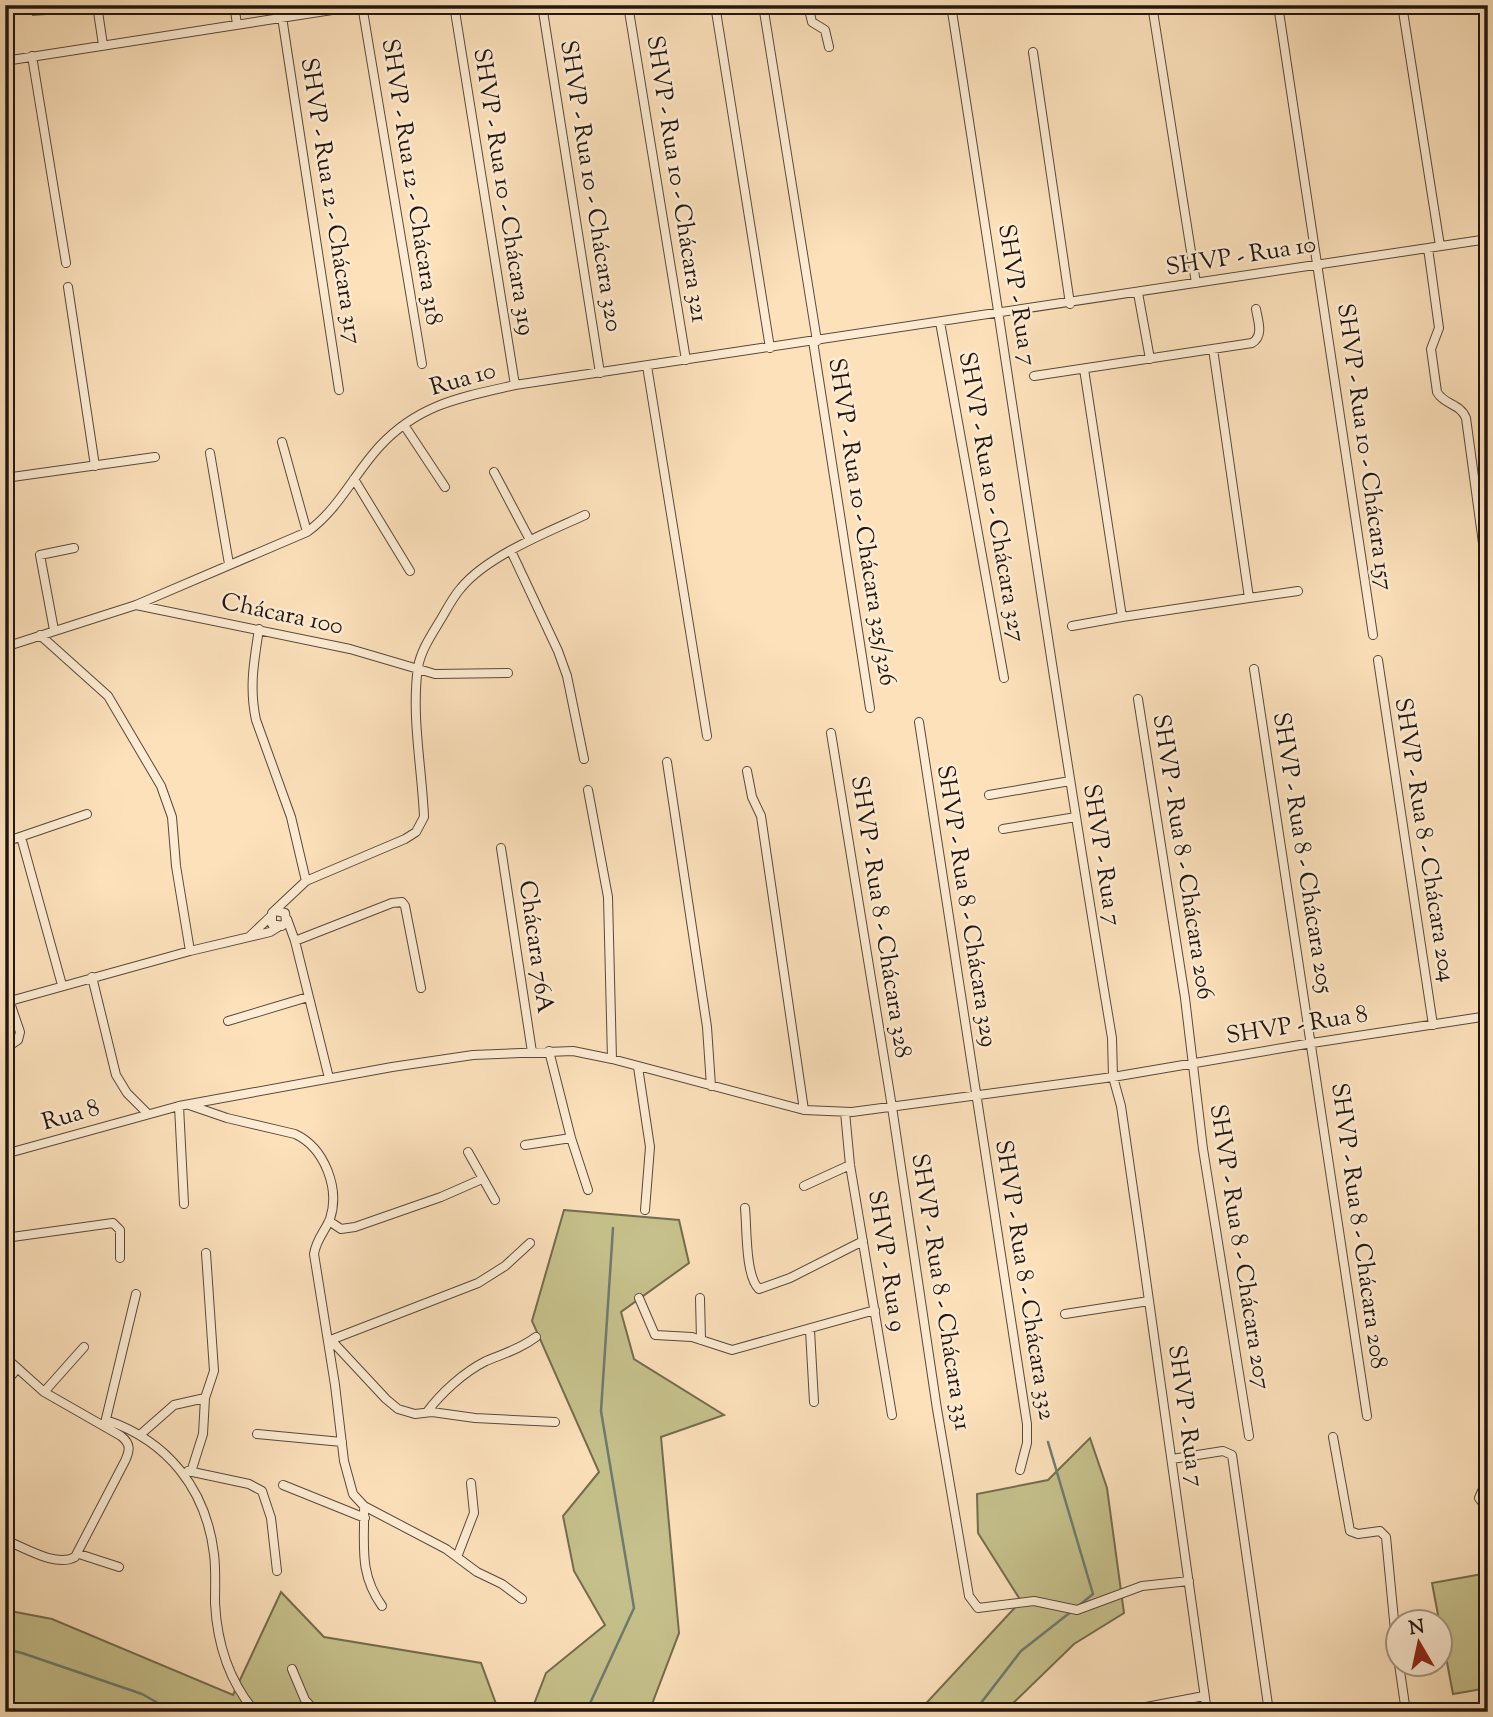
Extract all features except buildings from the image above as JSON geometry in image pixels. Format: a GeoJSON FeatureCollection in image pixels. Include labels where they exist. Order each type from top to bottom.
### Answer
{"type":"FeatureCollection","features":[{"type":"Feature","properties":{"kind":"street"},"geometry":{"type":"LineString","coordinates":[[97,5],[103,45]]}},
{"type":"Feature","properties":{"kind":"street"},"geometry":{"type":"LineString","coordinates":[[234,5],[237,24]]}},
{"type":"Feature","properties":{"kind":"street"},"geometry":{"type":"LineString","coordinates":[[5,61],[363,5]]}},
{"type":"Feature","properties":{"kind":"street","name":"SHVP - Rua 12 - Chácara 318"},"geometry":{"type":"LineString","coordinates":[[363,5],[422,364]]}},
{"type":"Feature","properties":{"kind":"street","name":"SHVP - Rua 10 - Chácara 319"},"geometry":{"type":"LineString","coordinates":[[454,5],[515,386]]}},
{"type":"Feature","properties":{"kind":"street","name":"SHVP - Rua 10 - Chácara 320"},"geometry":{"type":"LineString","coordinates":[[542,5],[600,373]]}},
{"type":"Feature","properties":{"kind":"street","name":"SHVP - Rua 10 - Chácara 321"},"geometry":{"type":"LineString","coordinates":[[628,5],[686,360]]}},
{"type":"Feature","properties":{"kind":"street"},"geometry":{"type":"LineString","coordinates":[[715,5],[770,348]]}},
{"type":"Feature","properties":{"kind":"street","name":"SHVP - Rua 10 - Chácara 325/326"},"geometry":{"type":"LineString","coordinates":[[763,5],[870,709]]}},
{"type":"Feature","properties":{"kind":"street"},"geometry":{"type":"LineString","coordinates":[[807,5],[812,22],[825,30],[829,47]]}},
{"type":"Feature","properties":{"kind":"street","name":"SHVP - Rua 7"},"geometry":{"type":"LineString","coordinates":[[951,5],[1112,1038],[1113,1077],[1121,1107],[1207,1712]]}},
{"type":"Feature","properties":{"kind":"street"},"geometry":{"type":"LineString","coordinates":[[1152,5],[1196,283]]}},
{"type":"Feature","properties":{"kind":"street","name":"SHVP - Rua 10 - Chácara 157"},"geometry":{"type":"LineString","coordinates":[[1278,5],[1373,635]]}},
{"type":"Feature","properties":{"kind":"street"},"geometry":{"type":"LineString","coordinates":[[1402,5],[1440,246]]}},
{"type":"Feature","properties":{"kind":"street","name":"SHVP - Rua 12 - Chácara 317"},"geometry":{"type":"LineString","coordinates":[[282,17],[339,390]]}},
{"type":"Feature","properties":{"kind":"street"},"geometry":{"type":"LineString","coordinates":[[1034,52],[1070,304]]}},
{"type":"Feature","properties":{"kind":"street"},"geometry":{"type":"LineString","coordinates":[[32,56],[66,263]]}},
{"type":"Feature","properties":{"kind":"street","name":"SHVP - Rua 10"},"geometry":{"type":"LineString","coordinates":[[999,313],[1488,239]]}},
{"type":"Feature","properties":{"kind":"street"},"geometry":{"type":"LineString","coordinates":[[1428,248],[1439,328],[1431,349],[1437,392],[1440,398],[1459,407],[1466,418],[1488,580]]}},
{"type":"Feature","properties":{"kind":"street"},"geometry":{"type":"LineString","coordinates":[[68,287],[95,466]]}},
{"type":"Feature","properties":{"kind":"street"},"geometry":{"type":"LineString","coordinates":[[1138,293],[1150,359]]}},
{"type":"Feature","properties":{"kind":"street"},"geometry":{"type":"LineString","coordinates":[[1034,376],[1252,343],[1259,334],[1256,309]]}},
{"type":"Feature","properties":{"kind":"street","name":"Rua 10"},"geometry":{"type":"LineString","coordinates":[[5,647],[136,605],[307,532],[324,520],[380,446],[404,425],[437,404],[515,386],[999,313]]}},
{"type":"Feature","properties":{"kind":"street","name":"SHVP - Rua 10 - Chácara 327"},"geometry":{"type":"LineString","coordinates":[[940,322],[1004,678]]}},
{"type":"Feature","properties":{"kind":"street"},"geometry":{"type":"LineString","coordinates":[[1213,349],[1249,598]]}},
{"type":"Feature","properties":{"kind":"street"},"geometry":{"type":"LineString","coordinates":[[647,366],[707,736]]}},
{"type":"Feature","properties":{"kind":"street"},"geometry":{"type":"LineString","coordinates":[[1084,369],[1122,617]]}},
{"type":"Feature","properties":{"kind":"street"},"geometry":{"type":"LineString","coordinates":[[404,425],[445,487]]}},
{"type":"Feature","properties":{"kind":"street"},"geometry":{"type":"LineString","coordinates":[[282,442],[307,532]]}},
{"type":"Feature","properties":{"kind":"street"},"geometry":{"type":"LineString","coordinates":[[209,453],[229,565]]}},
{"type":"Feature","properties":{"kind":"street"},"geometry":{"type":"LineString","coordinates":[[5,478],[155,457]]}},
{"type":"Feature","properties":{"kind":"street"},"geometry":{"type":"LineString","coordinates":[[494,472],[530,540]]}},
{"type":"Feature","properties":{"kind":"street"},"geometry":{"type":"LineString","coordinates":[[354,480],[410,571]]}},
{"type":"Feature","properties":{"kind":"street"},"geometry":{"type":"LineString","coordinates":[[250,936],[306,881],[405,839],[421,826],[424,817],[418,724],[418,669],[421,655],[460,589],[470,578],[530,540],[585,515]]}},
{"type":"Feature","properties":{"kind":"street"},"geometry":{"type":"LineString","coordinates":[[54,630],[40,555],[74,548]]}},
{"type":"Feature","properties":{"kind":"street"},"geometry":{"type":"LineString","coordinates":[[510,551],[558,651],[584,759]]}},
{"type":"Feature","properties":{"kind":"street"},"geometry":{"type":"LineString","coordinates":[[1072,626],[1298,591]]}},
{"type":"Feature","properties":{"kind":"street","name":"Chácara 100"},"geometry":{"type":"LineString","coordinates":[[136,605],[350,649],[418,669],[453,675],[508,673]]}},
{"type":"Feature","properties":{"kind":"street"},"geometry":{"type":"LineString","coordinates":[[259,629],[252,704],[291,817],[306,881]]}},
{"type":"Feature","properties":{"kind":"street"},"geometry":{"type":"LineString","coordinates":[[40,635],[108,696],[161,786],[172,817],[176,866],[190,950]]}},
{"type":"Feature","properties":{"kind":"street","name":"SHVP - Rua 8 - Chácara 204"},"geometry":{"type":"LineString","coordinates":[[1378,660],[1433,1025]]}},
{"type":"Feature","properties":{"kind":"street","name":"SHVP - Rua 8 - Chácara 205"},"geometry":{"type":"LineString","coordinates":[[1254,669],[1312,1043]]}},
{"type":"Feature","properties":{"kind":"street","name":"SHVP - Rua 8 - Chácara 206"},"geometry":{"type":"LineString","coordinates":[[1138,699],[1193,1062]]}},
{"type":"Feature","properties":{"kind":"street","name":"SHVP - Rua 8 - Chácara 329"},"geometry":{"type":"LineString","coordinates":[[919,722],[975,1095]]}},
{"type":"Feature","properties":{"kind":"street","name":"SHVP - Rua 8 - Chácara 328"},"geometry":{"type":"LineString","coordinates":[[831,733],[892,1107]]}},
{"type":"Feature","properties":{"kind":"street"},"geometry":{"type":"LineString","coordinates":[[667,762],[707,1027],[711,1086]]}},
{"type":"Feature","properties":{"kind":"street"},"geometry":{"type":"LineString","coordinates":[[747,771],[752,797],[761,816],[804,1110]]}},
{"type":"Feature","properties":{"kind":"street"},"geometry":{"type":"LineString","coordinates":[[989,795],[1070,781]]}},
{"type":"Feature","properties":{"kind":"street"},"geometry":{"type":"LineString","coordinates":[[588,790],[608,897],[612,1059]]}},
{"type":"Feature","properties":{"kind":"street"},"geometry":{"type":"LineString","coordinates":[[5,842],[87,814]]}},
{"type":"Feature","properties":{"kind":"street"},"geometry":{"type":"LineString","coordinates":[[1003,829],[1076,817]]}},
{"type":"Feature","properties":{"kind":"street"},"geometry":{"type":"LineString","coordinates":[[21,837],[62,985]]}},
{"type":"Feature","properties":{"kind":"street","name":"Chácara 76A"},"geometry":{"type":"LineString","coordinates":[[501,848],[531,1052]]}},
{"type":"Feature","properties":{"kind":"street"},"geometry":{"type":"LineString","coordinates":[[10,1000],[190,950],[270,932],[284,922],[290,898]]}},
{"type":"Feature","properties":{"kind":"street"},"geometry":{"type":"LineString","coordinates":[[294,939],[401,901],[405,906],[421,988]]}},
{"type":"Feature","properties":{"kind":"street"},"geometry":{"type":"LineString","coordinates":[[272,914],[282,911],[284,922],[294,939],[329,1078]]}},
{"type":"Feature","properties":{"kind":"street"},"geometry":{"type":"LineString","coordinates":[[272,914],[272,924],[284,922]]}},
{"type":"Feature","properties":{"kind":"street"},"geometry":{"type":"LineString","coordinates":[[92,978],[116,1075],[127,1093],[148,1114]]}},
{"type":"Feature","properties":{"kind":"street"},"geometry":{"type":"LineString","coordinates":[[5,988],[20,1035],[16,1042],[5,1049]]}},
{"type":"Feature","properties":{"kind":"street"},"geometry":{"type":"LineString","coordinates":[[228,1021],[308,997]]}},
{"type":"Feature","properties":{"kind":"street","name":"SHVP - Rua 8"},"geometry":{"type":"LineString","coordinates":[[638,1067],[804,1110],[845,1112],[1113,1077],[1488,1016]]}},
{"type":"Feature","properties":{"kind":"street","name":"SHVP - Rua 8 - Chácara 208"},"geometry":{"type":"LineString","coordinates":[[1312,1043],[1367,1416]]}},
{"type":"Feature","properties":{"kind":"street"},"geometry":{"type":"LineString","coordinates":[[549,1051],[571,1138],[588,1190]]}},
{"type":"Feature","properties":{"kind":"street","name":"Rua 8"},"geometry":{"type":"LineString","coordinates":[[5,1154],[183,1105],[473,1055],[573,1051],[638,1067]]}},
{"type":"Feature","properties":{"kind":"street","name":"SHVP - Rua 8 - Chácara 207"},"geometry":{"type":"LineString","coordinates":[[1193,1062],[1203,1149],[1249,1436]]}},
{"type":"Feature","properties":{"kind":"street"},"geometry":{"type":"LineString","coordinates":[[638,1067],[650,1147],[645,1210]]}},
{"type":"Feature","properties":{"kind":"street","name":"SHVP - Rua 8 - Chácara 332"},"geometry":{"type":"LineString","coordinates":[[975,1095],[1028,1435],[1020,1470]]}},
{"type":"Feature","properties":{"kind":"street"},"geometry":{"type":"LineString","coordinates":[[184,1204],[183,1105],[295,1134],[304,1138],[314,1148],[331,1182],[334,1203],[314,1254],[349,1486],[356,1499],[364,1506],[457,1557],[522,1599]]}},
{"type":"Feature","properties":{"kind":"street","name":"SHVP - Rua 8 - Chácara 331"},"geometry":{"type":"LineString","coordinates":[[892,1107],[965,1582],[975,1607],[983,1609],[1034,1601],[1077,1610],[1142,1586],[1189,1581]]}},
{"type":"Feature","properties":{"kind":"street","name":"SHVP - Rua 9"},"geometry":{"type":"LineString","coordinates":[[845,1112],[850,1165],[892,1415]]}},
{"type":"Feature","properties":{"kind":"street"},"geometry":{"type":"LineString","coordinates":[[525,1145],[571,1138]]}},
{"type":"Feature","properties":{"kind":"street"},"geometry":{"type":"LineString","coordinates":[[468,1152],[495,1200]]}},
{"type":"Feature","properties":{"kind":"street"},"geometry":{"type":"LineString","coordinates":[[804,1186],[850,1165]]}},
{"type":"Feature","properties":{"kind":"street"},"geometry":{"type":"LineString","coordinates":[[329,1221],[341,1229],[355,1227],[482,1179]]}},
{"type":"Feature","properties":{"kind":"street"},"geometry":{"type":"LineString","coordinates":[[746,1208],[750,1269],[759,1289],[790,1278],[863,1241]]}},
{"type":"Feature","properties":{"kind":"street"},"geometry":{"type":"LineString","coordinates":[[5,1238],[113,1223],[120,1230],[120,1258]]}},
{"type":"Feature","properties":{"kind":"street"},"geometry":{"type":"LineString","coordinates":[[329,1340],[478,1283],[505,1266],[530,1243]]}},
{"type":"Feature","properties":{"kind":"street"},"geometry":{"type":"LineString","coordinates":[[191,1472],[203,1434],[205,1398],[214,1371],[206,1253]]}},
{"type":"Feature","properties":{"kind":"street"},"geometry":{"type":"LineString","coordinates":[[105,1423],[136,1294]]}},
{"type":"Feature","properties":{"kind":"street"},"geometry":{"type":"LineString","coordinates":[[639,1298],[653,1333],[701,1340],[732,1350],[875,1310]]}},
{"type":"Feature","properties":{"kind":"street"},"geometry":{"type":"LineString","coordinates":[[700,1298],[701,1340]]}},
{"type":"Feature","properties":{"kind":"street"},"geometry":{"type":"LineString","coordinates":[[1065,1314],[1149,1301]]}},
{"type":"Feature","properties":{"kind":"street"},"geometry":{"type":"LineString","coordinates":[[810,1330],[814,1402]]}},
{"type":"Feature","properties":{"kind":"street"},"geometry":{"type":"LineString","coordinates":[[427,1412],[474,1369],[536,1337]]}},
{"type":"Feature","properties":{"kind":"street"},"geometry":{"type":"LineString","coordinates":[[329,1340],[398,1409],[415,1414],[427,1412],[475,1418],[555,1422]]}},
{"type":"Feature","properties":{"kind":"street"},"geometry":{"type":"LineString","coordinates":[[44,1392],[84,1347]]}},
{"type":"Feature","properties":{"kind":"street"},"geometry":{"type":"LineString","coordinates":[[5,1357],[44,1392],[105,1423],[141,1434],[179,1468],[198,1496],[212,1542],[216,1622],[222,1649],[236,1683],[255,1712]]}},
{"type":"Feature","properties":{"kind":"street"},"geometry":{"type":"LineString","coordinates":[[5,1382],[17,1369]]}},
{"type":"Feature","properties":{"kind":"street"},"geometry":{"type":"LineString","coordinates":[[141,1434],[174,1405],[205,1398]]}},
{"type":"Feature","properties":{"kind":"street"},"geometry":{"type":"LineString","coordinates":[[5,1540],[62,1561],[70,1560],[79,1554],[129,1451],[128,1443],[105,1423]]}},
{"type":"Feature","properties":{"kind":"street"},"geometry":{"type":"LineString","coordinates":[[257,1434],[342,1442]]}},
{"type":"Feature","properties":{"kind":"street"},"geometry":{"type":"LineString","coordinates":[[1333,1437],[1350,1531],[1358,1534],[1380,1531],[1385,1537],[1393,1608]]}},
{"type":"Feature","properties":{"kind":"street"},"geometry":{"type":"LineString","coordinates":[[1172,1459],[1223,1451],[1233,1455],[1269,1712]]}},
{"type":"Feature","properties":{"kind":"street"},"geometry":{"type":"LineString","coordinates":[[179,1468],[249,1484],[262,1491],[271,1518],[277,1571]]}},
{"type":"Feature","properties":{"kind":"street"},"geometry":{"type":"LineString","coordinates":[[457,1557],[474,1513],[471,1483]]}},
{"type":"Feature","properties":{"kind":"street"},"geometry":{"type":"LineString","coordinates":[[283,1485],[365,1518]]}},
{"type":"Feature","properties":{"kind":"street"},"geometry":{"type":"LineString","coordinates":[[1482,1491],[1480,1501],[1488,1510]]}},
{"type":"Feature","properties":{"kind":"street"},"geometry":{"type":"LineString","coordinates":[[364,1506],[365,1569],[368,1583],[382,1606]]}},
{"type":"Feature","properties":{"kind":"street"},"geometry":{"type":"LineString","coordinates":[[79,1554],[119,1567]]}},
{"type":"Feature","properties":{"kind":"street"},"geometry":{"type":"LineString","coordinates":[[292,1669],[305,1700],[316,1712]]}},
{"type":"Feature","properties":{"kind":"street"},"geometry":{"type":"LineString","coordinates":[[1401,1678],[1405,1712]]}},
{"type":"Feature","properties":{"kind":"street"},"geometry":{"type":"LineString","coordinates":[[1120,1712],[1204,1696]]}},
{"type":"Feature","properties":{"kind":"shaded area"},"geometry":{"type":"Polygon","coordinates":[[[31,5],[73,5],[74,12],[33,15],[31,5]]]}},
{"type":"Feature","properties":{"kind":"shaded area"},"geometry":{"type":"Polygon","coordinates":[[[564,1210],[679,1220],[689,1263],[621,1312],[634,1359],[724,1415],[661,1437],[679,1633],[649,1712],[531,1712],[546,1673],[605,1625],[574,1571],[563,1516],[599,1472],[532,1321],[564,1210]]]}},
{"type":"Feature","properties":{"kind":"shaded area"},"geometry":{"type":"Polygon","coordinates":[[[1090,1438],[1107,1488],[1124,1613],[1074,1644],[1004,1712],[918,1712],[1021,1601],[978,1533],[977,1494],[1048,1480],[1090,1438]]]}},
{"type":"Feature","properties":{"kind":"shaded area"},"geometry":{"type":"Polygon","coordinates":[[[1488,1573],[1488,1688],[1453,1694],[1450,1678],[1454,1678],[1454,1608],[1437,1608],[1432,1583],[1488,1573]]]}},
{"type":"Feature","properties":{"kind":"shaded area"},"geometry":{"type":"Polygon","coordinates":[[[281,1592],[324,1637],[481,1663],[499,1712],[5,1712],[5,1610],[52,1619],[233,1695],[281,1592]]]}},
{"type":"Feature","properties":{"kind":"waterway"},"geometry":{"type":"LineString","coordinates":[[586,1712],[634,1608],[601,1411],[613,1228]]}},
{"type":"Feature","properties":{"kind":"waterway"},"geometry":{"type":"LineString","coordinates":[[1048,1442],[1093,1594],[1077,1607]]}},
{"type":"Feature","properties":{"kind":"waterway"},"geometry":{"type":"LineString","coordinates":[[974,1712],[1021,1651],[1072,1611]]}},
{"type":"Feature","properties":{"kind":"waterway"},"geometry":{"type":"LineString","coordinates":[[5,1649],[142,1694],[174,1712]]}}]}
